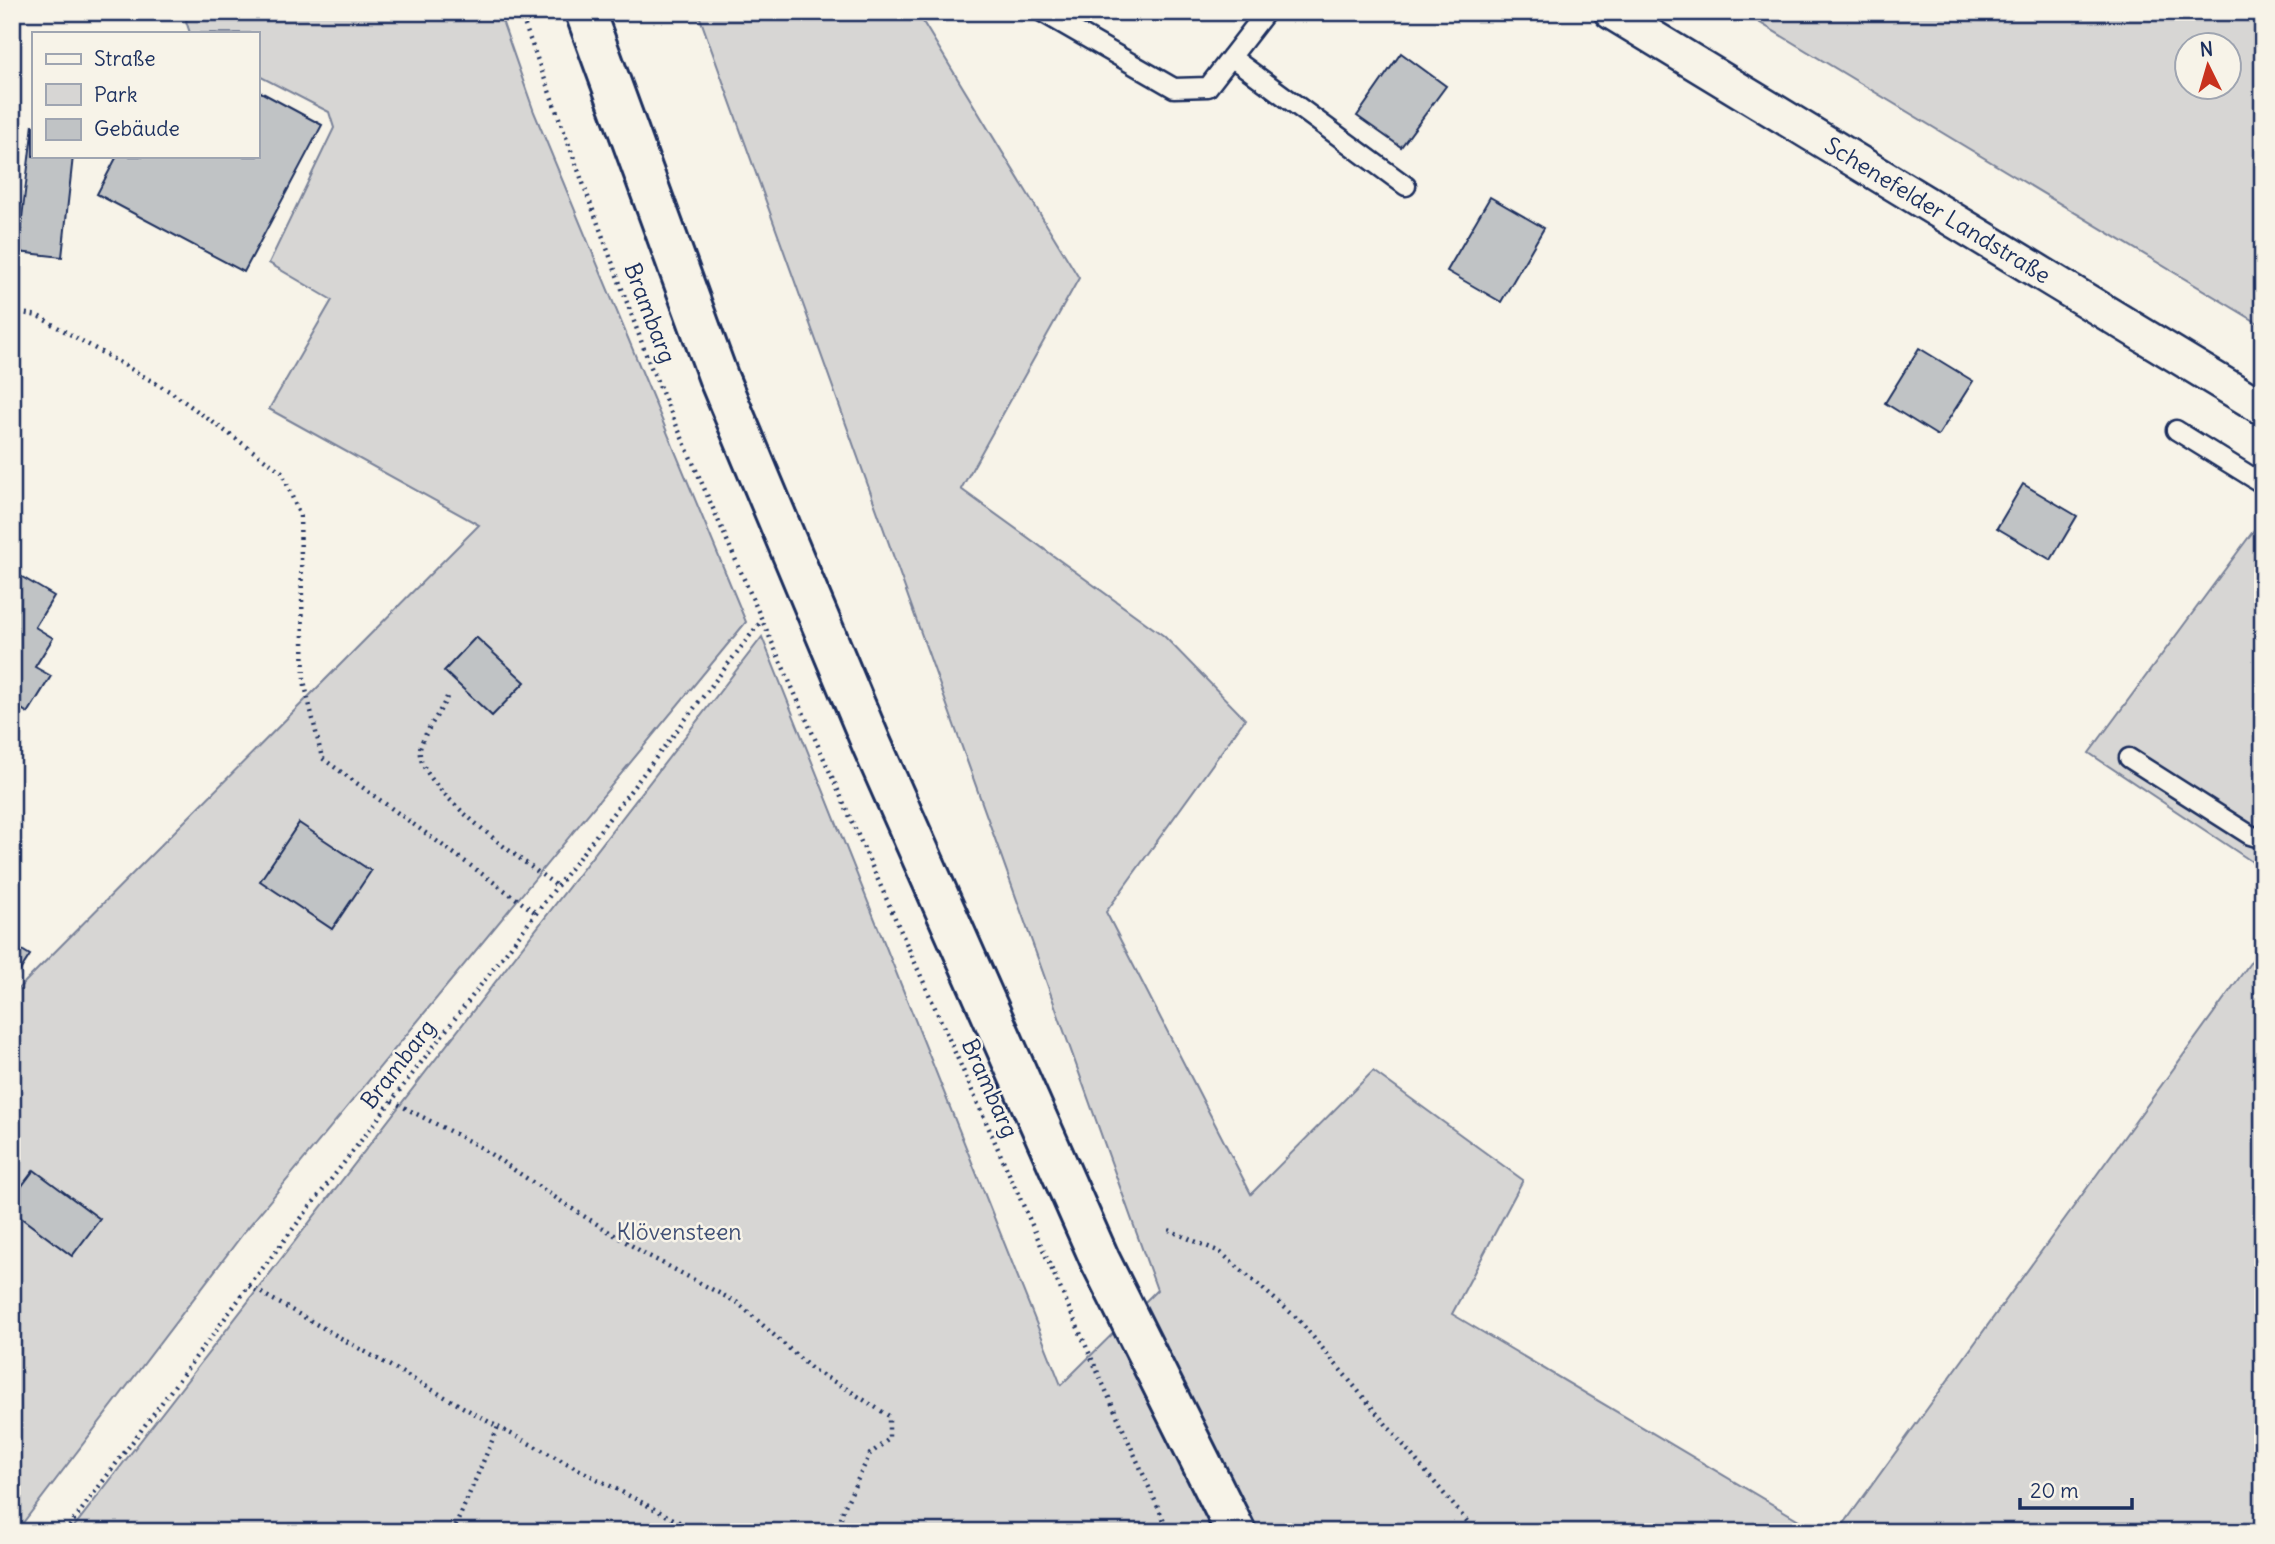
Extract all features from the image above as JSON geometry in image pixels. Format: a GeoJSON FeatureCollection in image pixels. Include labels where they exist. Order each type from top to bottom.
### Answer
{"type":"FeatureCollection","features":[{"type":"Feature","properties":{"kind":"main road"},"geometry":{"type":"LineString","coordinates":[[585,12],[719,379],[872,745],[1100,1259],[1236,1532]]}},
{"type":"Feature","properties":{"kind":"street","name":"Schenefelder Landstraße"},"geometry":{"type":"LineString","coordinates":[[1611,12],[2263,408]]}},
{"type":"Feature","properties":{"kind":"lane"},"geometry":{"type":"LineString","coordinates":[[1042,12],[1174,88],[1208,87],[1266,12]]}},
{"type":"Feature","properties":{"kind":"lane"},"geometry":{"type":"LineString","coordinates":[[1231,57],[1406,186]]}},
{"type":"Feature","properties":{"kind":"lane"},"geometry":{"type":"LineString","coordinates":[[2176,430],[2263,484]]}},
{"type":"Feature","properties":{"kind":"lane"},"geometry":{"type":"LineString","coordinates":[[2129,758],[2250,835],[2263,839]]}},
{"type":"Feature","properties":{"kind":"path","name":"Brambarg"},"geometry":{"type":"LineString","coordinates":[[520,12],[650,365],[1169,1532]]}},
{"type":"Feature","properties":{"kind":"path"},"geometry":{"type":"LineString","coordinates":[[12,311],[38,316],[171,392],[282,472],[300,516],[304,681],[322,758],[536,913]]}},
{"type":"Feature","properties":{"kind":"path","name":"Brambarg"},"geometry":{"type":"LineString","coordinates":[[65,1532],[249,1286],[762,620]]}},
{"type":"Feature","properties":{"kind":"path"},"geometry":{"type":"LineString","coordinates":[[447,697],[420,749],[422,763],[435,783],[462,813],[557,886]]}},
{"type":"Feature","properties":{"kind":"path"},"geometry":{"type":"LineString","coordinates":[[392,1101],[480,1147],[647,1255],[738,1303],[813,1370],[889,1416],[890,1439],[870,1454],[843,1510],[838,1532]]}},
{"type":"Feature","properties":{"kind":"path"},"geometry":{"type":"LineString","coordinates":[[1169,1230],[1220,1252],[1298,1319],[1476,1532]]}},
{"type":"Feature","properties":{"kind":"path"},"geometry":{"type":"LineString","coordinates":[[249,1286],[498,1427],[698,1532]]}},
{"type":"Feature","properties":{"kind":"path"},"geometry":{"type":"LineString","coordinates":[[453,1532],[498,1427]]}},
{"type":"Feature","properties":{"kind":"green space"},"geometry":{"type":"Polygon","coordinates":[[[190,12],[499,12],[534,112],[746,622],[245,1231],[16,1532],[12,1532],[12,995],[479,525],[269,409],[332,300],[269,263],[334,128],[329,112],[259,76],[259,32],[190,32],[186,21],[190,12]]]}},
{"type":"Feature","properties":{"kind":"green space","name":"Klövensteen"},"geometry":{"type":"Polygon","coordinates":[[[698,12],[917,12],[1079,278],[961,489],[1164,636],[1245,719],[1106,912],[1251,1194],[1373,1071],[1523,1180],[1452,1314],[1819,1532],[70,1532],[762,637],[1061,1385],[1157,1290],[698,12]]]}},
{"type":"Feature","properties":{"kind":"green space"},"geometry":{"type":"Polygon","coordinates":[[[1742,12],[2263,12],[2263,326],[1742,12]]]}},
{"type":"Feature","properties":{"kind":"green space"},"geometry":{"type":"Polygon","coordinates":[[[2263,518],[2263,869],[2089,753],[2263,518]]]}},
{"type":"Feature","properties":{"kind":"green space"},"geometry":{"type":"Polygon","coordinates":[[[2263,945],[2263,1532],[1838,1532],[2263,945]]]}},
{"type":"Feature","properties":{"kind":"building"},"geometry":{"type":"Polygon","coordinates":[[[1401,53],[1446,86],[1401,147],[1357,116],[1401,53]]]}},
{"type":"Feature","properties":{"kind":"building"},"geometry":{"type":"Polygon","coordinates":[[[259,91],[322,125],[244,272],[97,194],[116,158],[259,158],[259,91]]]}},
{"type":"Feature","properties":{"kind":"building"},"geometry":{"type":"Polygon","coordinates":[[[32,133],[32,158],[73,158],[62,257],[18,252],[32,133]]]}},
{"type":"Feature","properties":{"kind":"building"},"geometry":{"type":"Polygon","coordinates":[[[1490,197],[1544,228],[1501,302],[1447,271],[1490,197]]]}},
{"type":"Feature","properties":{"kind":"building"},"geometry":{"type":"Polygon","coordinates":[[[1919,348],[1973,381],[1938,436],[1885,403],[1919,348]]]}},
{"type":"Feature","properties":{"kind":"building"},"geometry":{"type":"Polygon","coordinates":[[[2023,484],[2077,516],[2051,560],[1997,528],[2023,484]]]}},
{"type":"Feature","properties":{"kind":"building"},"geometry":{"type":"Polygon","coordinates":[[[12,571],[54,596],[35,627],[53,638],[35,667],[51,676],[28,713],[12,703],[12,571]]]}},
{"type":"Feature","properties":{"kind":"building"},"geometry":{"type":"Polygon","coordinates":[[[476,637],[525,682],[492,716],[444,671],[476,637]]]}},
{"type":"Feature","properties":{"kind":"building"},"geometry":{"type":"Polygon","coordinates":[[[299,823],[371,871],[332,929],[260,881],[299,823]]]}},
{"type":"Feature","properties":{"kind":"building"},"geometry":{"type":"Polygon","coordinates":[[[12,944],[30,955],[12,983],[12,944]]]}},
{"type":"Feature","properties":{"kind":"building"},"geometry":{"type":"Polygon","coordinates":[[[34,1170],[100,1219],[72,1256],[12,1211],[12,1199],[34,1170]]]}}]}
